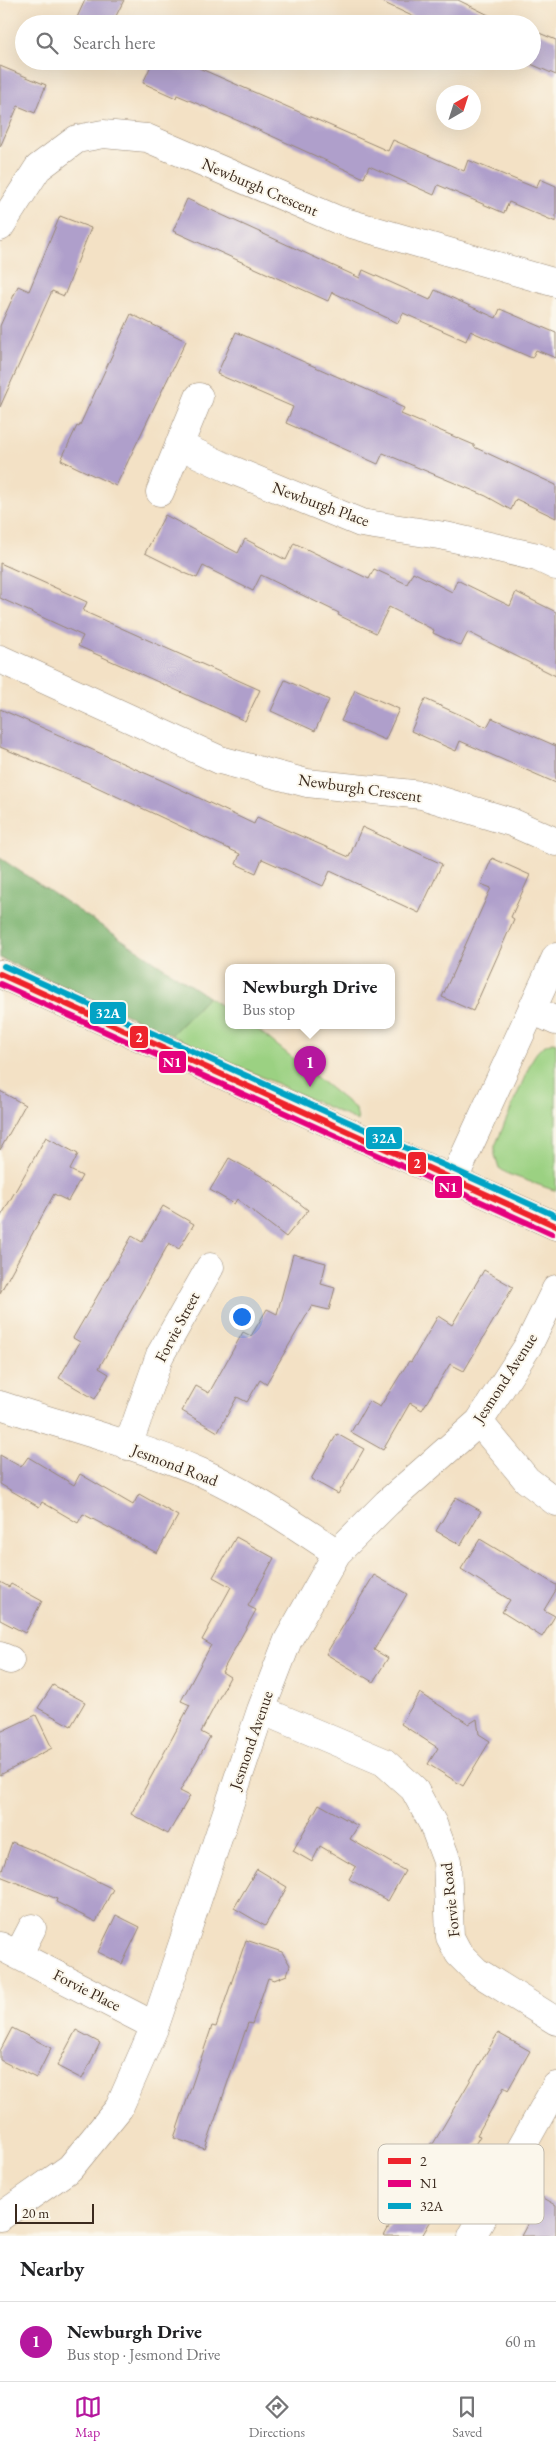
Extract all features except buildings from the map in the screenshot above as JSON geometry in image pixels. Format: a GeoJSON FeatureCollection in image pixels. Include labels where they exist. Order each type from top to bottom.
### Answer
{"type":"FeatureCollection","features":[{"type":"Feature","properties":{"kind":"street","name":"Newburgh Crescent"},"geometry":{"type":"LineString","coordinates":[[0,227],[38,168],[77,139],[103,134],[147,138],[338,220],[556,283]]}},
{"type":"Feature","properties":{"kind":"street"},"geometry":{"type":"LineString","coordinates":[[160,492],[199,397]]}},
{"type":"Feature","properties":{"kind":"street","name":"Newburgh Place"},"geometry":{"type":"LineString","coordinates":[[179,445],[230,469],[361,522],[445,536],[537,557],[556,566]]}},
{"type":"Feature","properties":{"kind":"street","name":"Newburgh Crescent"},"geometry":{"type":"LineString","coordinates":[[0,659],[220,760],[307,783],[422,795],[511,822],[556,842]]}},
{"type":"Feature","properties":{"kind":"street"},"geometry":{"type":"LineString","coordinates":[[454,1179],[556,957]]}},
{"type":"Feature","properties":{"kind":"street"},"geometry":{"type":"LineString","coordinates":[[0,974],[556,1226]]}},
{"type":"Feature","properties":{"kind":"street"},"geometry":{"type":"LineString","coordinates":[[532,1010],[556,1021]]}},
{"type":"Feature","properties":{"kind":"street","name":"Forvie Street"},"geometry":{"type":"LineString","coordinates":[[128,1446],[160,1355],[210,1267]]}},
{"type":"Feature","properties":{"kind":"street","name":"Jesmond Avenue"},"geometry":{"type":"LineString","coordinates":[[0,2217],[70,2168],[119,2108],[155,2026],[261,1710],[288,1640],[338,1553],[387,1503],[479,1422],[528,1346],[556,1288]]}},
{"type":"Feature","properties":{"kind":"street","name":"Jesmond Road"},"geometry":{"type":"LineString","coordinates":[[0,1405],[128,1446],[201,1473],[261,1503],[338,1553]]}},
{"type":"Feature","properties":{"kind":"street"},"geometry":{"type":"LineString","coordinates":[[479,1422],[527,1480],[556,1502]]}},
{"type":"Feature","properties":{"kind":"street","name":"Forvie Road"},"geometry":{"type":"LineString","coordinates":[[261,1710],[384,1762],[414,1789],[433,1824],[447,1861],[450,1937],[459,1954],[476,1971],[556,2021]]}},
{"type":"Feature","properties":{"kind":"street","name":"Forvie Place"},"geometry":{"type":"LineString","coordinates":[[32,1928],[9,1950],[155,2026]]}},
{"type":"Feature","properties":{"kind":"street"},"geometry":{"type":"LineString","coordinates":[[524,2144],[556,2086]]}},
{"type":"Feature","properties":{"kind":"street"},"geometry":{"type":"LineString","coordinates":[[472,2236],[479,2224]]}},
{"type":"Feature","properties":{"kind":"green space"},"geometry":{"type":"Polygon","coordinates":[[[0,858],[208,997],[171,1035],[0,958],[0,858]]]}},
{"type":"Feature","properties":{"kind":"green space"},"geometry":{"type":"Polygon","coordinates":[[[208,997],[225,1008],[225,1029],[258,1030],[356,1109],[358,1121],[171,1035],[208,997]]]}},
{"type":"Feature","properties":{"kind":"green space"},"geometry":{"type":"Polygon","coordinates":[[[553,1042],[556,1043],[556,1191],[508,1174],[499,1168],[495,1155],[495,1146],[532,1060],[541,1048],[553,1042]]]}},
{"type":"Feature","properties":{"kind":"transit line","name":"32A"},"geometry":{"type":"LineString","coordinates":[[4,966],[556,1216]]}},
{"type":"Feature","properties":{"kind":"transit line","name":"2"},"geometry":{"type":"LineString","coordinates":[[0,974],[556,1226]]}},
{"type":"Feature","properties":{"kind":"transit line","name":"N1"},"geometry":{"type":"LineString","coordinates":[[0,984],[552,1234]]}},
{"type":"Feature","properties":{"kind":"place","name":"Newburgh Drive"},"geometry":{"type":"Point","coordinates":[310,1087]}}]}
